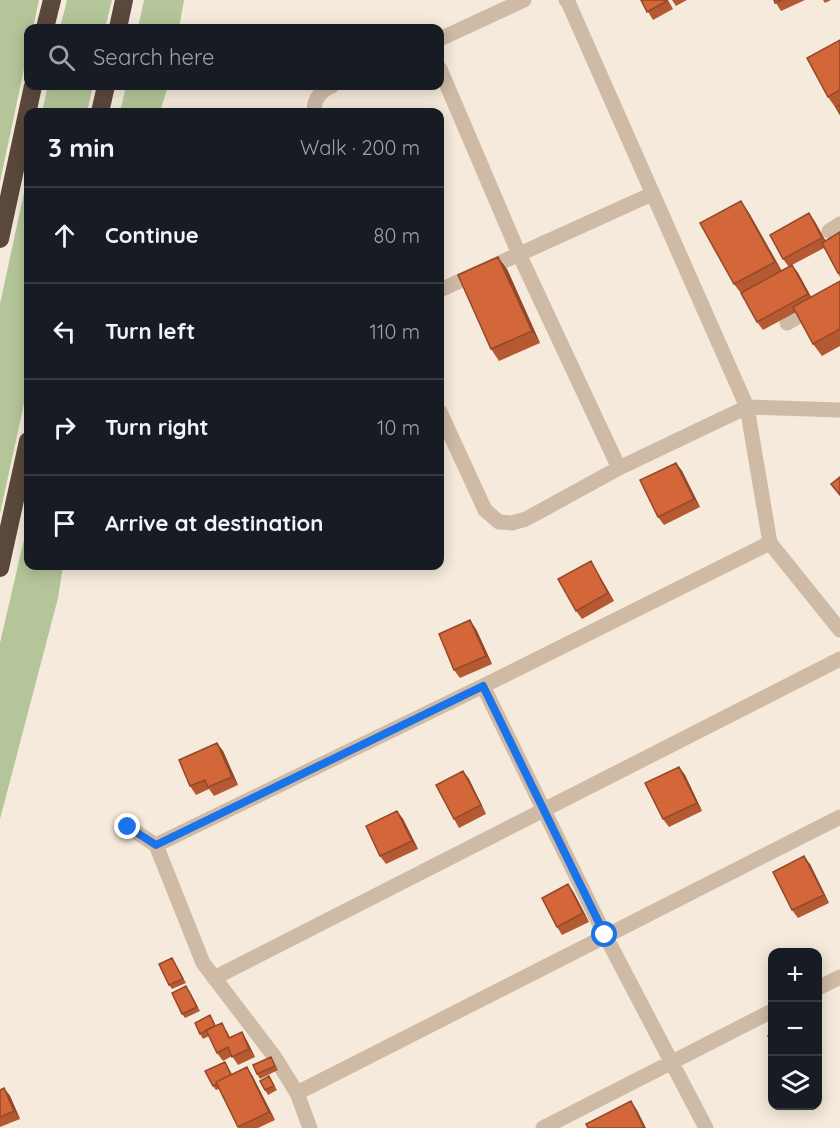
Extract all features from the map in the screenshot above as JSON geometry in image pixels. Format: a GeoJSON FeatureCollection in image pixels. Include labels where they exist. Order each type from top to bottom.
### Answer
{"type":"FeatureCollection","features":[{"type":"Feature","properties":{"kind":"highway"},"geometry":{"type":"LineString","coordinates":[[46,24],[52,0]]}},
{"type":"Feature","properties":{"kind":"highway"},"geometry":{"type":"LineString","coordinates":[[119,24],[124,0]]}},
{"type":"Feature","properties":{"kind":"highway"},"geometry":{"type":"LineString","coordinates":[[28,108],[32,90]]}},
{"type":"Feature","properties":{"kind":"highway"},"geometry":{"type":"LineString","coordinates":[[101,108],[105,90]]}},
{"type":"Feature","properties":{"kind":"highway"},"geometry":{"type":"LineString","coordinates":[[0,238],[24,127]]}},
{"type":"Feature","properties":{"kind":"highway"},"geometry":{"type":"LineString","coordinates":[[0,568],[24,459]]}},
{"type":"Feature","properties":{"kind":"street"},"geometry":{"type":"LineString","coordinates":[[444,37],[524,0]]}},
{"type":"Feature","properties":{"kind":"street"},"geometry":{"type":"LineString","coordinates":[[566,0],[747,407],[770,543],[840,630]]}},
{"type":"Feature","properties":{"kind":"street"},"geometry":{"type":"LineString","coordinates":[[444,78],[519,254],[619,468]]}},
{"type":"Feature","properties":{"kind":"street"},"geometry":{"type":"LineString","coordinates":[[315,108],[316,99],[324,90]]}},
{"type":"Feature","properties":{"kind":"street"},"geometry":{"type":"LineString","coordinates":[[444,288],[652,194]]}},
{"type":"Feature","properties":{"kind":"street"},"geometry":{"type":"LineString","coordinates":[[787,322],[840,292]]}},
{"type":"Feature","properties":{"kind":"street"},"geometry":{"type":"LineString","coordinates":[[444,421],[485,510],[499,522],[512,523],[526,519],[619,468],[747,407],[840,410]]}},
{"type":"Feature","properties":{"kind":"street"},"geometry":{"type":"LineString","coordinates":[[156,845],[770,543]]}},
{"type":"Feature","properties":{"kind":"street"},"geometry":{"type":"LineString","coordinates":[[214,978],[840,659]]}},
{"type":"Feature","properties":{"kind":"street"},"geometry":{"type":"LineString","coordinates":[[483,686],[605,935],[706,1128]]}},
{"type":"Feature","properties":{"kind":"street"},"geometry":{"type":"LineString","coordinates":[[297,1093],[840,817]]}},
{"type":"Feature","properties":{"kind":"street"},"geometry":{"type":"LineString","coordinates":[[128,827],[156,845],[203,963],[273,1056],[297,1093],[310,1128]]}},
{"type":"Feature","properties":{"kind":"street"},"geometry":{"type":"LineString","coordinates":[[822,986],[840,977]]}},
{"type":"Feature","properties":{"kind":"street"},"geometry":{"type":"LineString","coordinates":[[543,1128],[768,1013]]}},
{"type":"Feature","properties":{"kind":"green space"},"geometry":{"type":"Polygon","coordinates":[[[0,0],[39,0],[34,24],[24,24],[24,69],[0,182],[0,0]]]}},
{"type":"Feature","properties":{"kind":"green space"},"geometry":{"type":"Polygon","coordinates":[[[67,0],[112,0],[106,24],[61,24],[67,0]]]}},
{"type":"Feature","properties":{"kind":"green space"},"geometry":{"type":"Polygon","coordinates":[[[144,0],[184,0],[180,24],[139,24],[144,0]]]}},
{"type":"Feature","properties":{"kind":"green space"},"geometry":{"type":"Polygon","coordinates":[[[47,90],[92,90],[88,108],[43,108],[47,90]]]}},
{"type":"Feature","properties":{"kind":"green space"},"geometry":{"type":"Polygon","coordinates":[[[125,90],[167,90],[161,108],[121,108],[125,90]]]}},
{"type":"Feature","properties":{"kind":"green space"},"geometry":{"type":"Polygon","coordinates":[[[24,193],[24,403],[0,514],[0,304],[24,193]]]}},
{"type":"Feature","properties":{"kind":"green space"},"geometry":{"type":"Polygon","coordinates":[[[24,539],[24,570],[62,570],[58,598],[0,819],[0,643],[24,539]]]}},
{"type":"Feature","properties":{"kind":"building"},"geometry":{"type":"Polygon","coordinates":[[[641,0],[667,0],[667,1],[647,12],[641,0]]]}},
{"type":"Feature","properties":{"kind":"building"},"geometry":{"type":"Polygon","coordinates":[[[840,40],[840,90],[828,97],[807,58],[840,40]]]}},
{"type":"Feature","properties":{"kind":"building"},"geometry":{"type":"Polygon","coordinates":[[[741,201],[775,262],[734,284],[700,223],[741,201]]]}},
{"type":"Feature","properties":{"kind":"building"},"geometry":{"type":"Polygon","coordinates":[[[809,213],[822,238],[783,259],[770,235],[809,213]]]}},
{"type":"Feature","properties":{"kind":"building"},"geometry":{"type":"Polygon","coordinates":[[[840,232],[840,272],[838,273],[822,243],[840,232]]]}},
{"type":"Feature","properties":{"kind":"building"},"geometry":{"type":"Polygon","coordinates":[[[498,257],[532,331],[491,349],[458,275],[498,257]]]}},
{"type":"Feature","properties":{"kind":"building"},"geometry":{"type":"Polygon","coordinates":[[[792,265],[808,294],[757,322],[741,293],[792,265]]]}},
{"type":"Feature","properties":{"kind":"building"},"geometry":{"type":"Polygon","coordinates":[[[840,281],[840,329],[813,344],[793,307],[840,281]]]}},
{"type":"Feature","properties":{"kind":"building"},"geometry":{"type":"Polygon","coordinates":[[[676,463],[694,499],[658,517],[640,480],[676,463]]]}},
{"type":"Feature","properties":{"kind":"building"},"geometry":{"type":"Polygon","coordinates":[[[840,477],[840,495],[831,484],[840,477]]]}},
{"type":"Feature","properties":{"kind":"building"},"geometry":{"type":"Polygon","coordinates":[[[591,561],[608,593],[576,611],[558,579],[591,561]]]}},
{"type":"Feature","properties":{"kind":"building"},"geometry":{"type":"Polygon","coordinates":[[[470,620],[486,656],[454,670],[439,634],[470,620]]]}},
{"type":"Feature","properties":{"kind":"building"},"geometry":{"type":"Polygon","coordinates":[[[217,743],[232,777],[208,787],[205,780],[190,786],[179,760],[217,743]]]}},
{"type":"Feature","properties":{"kind":"building"},"geometry":{"type":"Polygon","coordinates":[[[679,767],[697,803],[663,819],[645,783],[679,767]]]}},
{"type":"Feature","properties":{"kind":"building"},"geometry":{"type":"Polygon","coordinates":[[[463,771],[481,805],[454,819],[436,785],[463,771]]]}},
{"type":"Feature","properties":{"kind":"building"},"geometry":{"type":"Polygon","coordinates":[[[397,811],[412,841],[380,856],[366,826],[397,811]]]}},
{"type":"Feature","properties":{"kind":"building"},"geometry":{"type":"Polygon","coordinates":[[[804,856],[824,895],[792,910],[773,872],[804,856]]]}},
{"type":"Feature","properties":{"kind":"building"},"geometry":{"type":"Polygon","coordinates":[[[568,884],[583,913],[557,927],[542,898],[568,884]]]}},
{"type":"Feature","properties":{"kind":"building"},"geometry":{"type":"Polygon","coordinates":[[[172,958],[183,979],[169,985],[159,964],[172,958]]]}},
{"type":"Feature","properties":{"kind":"building"},"geometry":{"type":"Polygon","coordinates":[[[186,986],[197,1007],[182,1014],[172,993],[186,986]]]}},
{"type":"Feature","properties":{"kind":"building"},"geometry":{"type":"Polygon","coordinates":[[[210,1015],[215,1026],[200,1034],[195,1023],[210,1015]]]}},
{"type":"Feature","properties":{"kind":"building"},"geometry":{"type":"Polygon","coordinates":[[[222,1023],[229,1038],[242,1032],[249,1049],[232,1057],[228,1047],[217,1053],[206,1030],[222,1023]]]}},
{"type":"Feature","properties":{"kind":"building"},"geometry":{"type":"Polygon","coordinates":[[[271,1057],[275,1066],[257,1074],[253,1065],[271,1057]]]}},
{"type":"Feature","properties":{"kind":"building"},"geometry":{"type":"Polygon","coordinates":[[[225,1062],[231,1075],[216,1082],[217,1084],[213,1086],[205,1071],[225,1062]]]}},
{"type":"Feature","properties":{"kind":"building"},"geometry":{"type":"Polygon","coordinates":[[[247,1067],[269,1112],[238,1127],[216,1082],[247,1067]]]}},
{"type":"Feature","properties":{"kind":"building"},"geometry":{"type":"Polygon","coordinates":[[[269,1076],[274,1086],[265,1090],[260,1081],[269,1076]]]}},
{"type":"Feature","properties":{"kind":"building"},"geometry":{"type":"Polygon","coordinates":[[[4,1088],[14,1111],[0,1117],[0,1090],[4,1088]]]}},
{"type":"Feature","properties":{"kind":"building"},"geometry":{"type":"Polygon","coordinates":[[[631,1101],[644,1128],[588,1128],[586,1124],[631,1101]]]}},
{"type":"Feature","properties":{"kind":"route"},"geometry":{"type":"LineString","coordinates":[[128,827],[156,845],[483,686],[605,935]]}}]}
